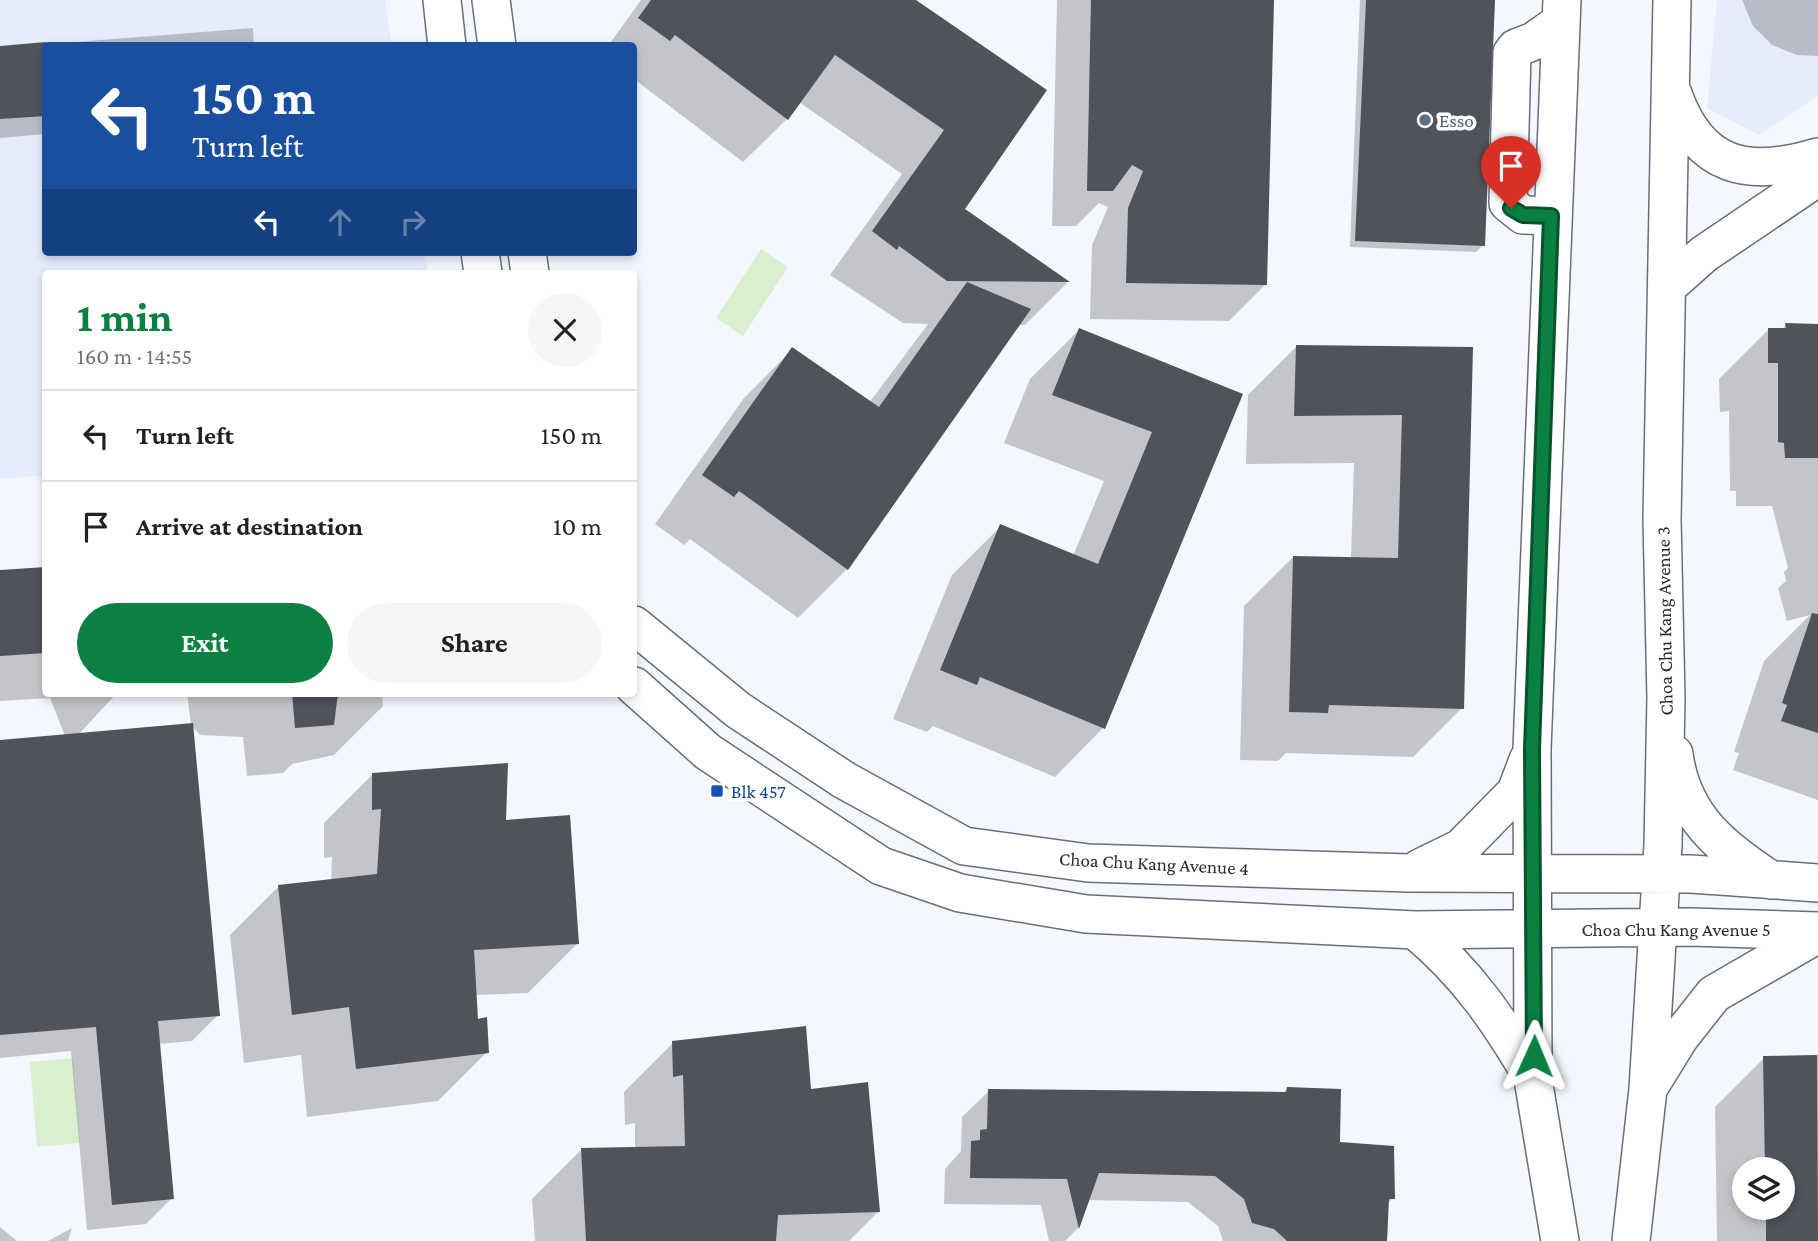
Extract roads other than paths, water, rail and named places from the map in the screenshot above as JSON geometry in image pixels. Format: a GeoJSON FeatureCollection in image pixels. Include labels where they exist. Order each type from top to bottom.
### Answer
{"type":"FeatureCollection","features":[{"type":"Feature","properties":{"kind":"street"},"geometry":{"type":"LineString","coordinates":[[442,0],[447,42]]}},
{"type":"Feature","properties":{"kind":"street"},"geometry":{"type":"LineString","coordinates":[[491,0],[496,42]]}},
{"type":"Feature","properties":{"kind":"street","name":"Choa Chu Kang Avenue 3"},"geometry":{"type":"LineString","coordinates":[[1631,1241],[1658,967],[1657,929],[1666,698],[1662,519],[1672,0]]}},
{"type":"Feature","properties":{"kind":"street"},"geometry":{"type":"LineString","coordinates":[[1560,1241],[1533,1079],[1532,749],[1551,216],[1562,11]]}},
{"type":"Feature","properties":{"kind":"street"},"geometry":{"type":"LineString","coordinates":[[1671,87],[1681,116],[1697,139],[1734,166],[1766,169],[1818,157]]}},
{"type":"Feature","properties":{"kind":"street"},"geometry":{"type":"LineString","coordinates":[[1668,286],[1704,254],[1818,177]]}},
{"type":"Feature","properties":{"kind":"street","name":"Choa Chu Kang Avenue 4"},"geometry":{"type":"LineString","coordinates":[[637,627],[738,710],[844,779],[964,846],[1088,863],[1409,873],[1501,871],[1533,875]]}},
{"type":"Feature","properties":{"kind":"street"},"geometry":{"type":"LineString","coordinates":[[637,689],[708,752],[881,866],[960,893],[1086,914],[1415,930],[1534,929]]}},
{"type":"Feature","properties":{"kind":"street"},"geometry":{"type":"LineString","coordinates":[[1666,698],[1677,779],[1706,830],[1726,850],[1775,883]]}},
{"type":"Feature","properties":{"kind":"street"},"geometry":{"type":"LineString","coordinates":[[1409,873],[1461,848],[1516,792],[1532,749]]}},
{"type":"Feature","properties":{"kind":"street"},"geometry":{"type":"LineString","coordinates":[[1533,875],[1661,874],[1775,883],[1818,883]]}},
{"type":"Feature","properties":{"kind":"street","name":"Choa Chu Kang Avenue 5"},"geometry":{"type":"LineString","coordinates":[[1534,929],[1690,927],[1818,933]]}},
{"type":"Feature","properties":{"kind":"street"},"geometry":{"type":"LineString","coordinates":[[1415,930],[1451,959],[1497,1018],[1533,1079]]}},
{"type":"Feature","properties":{"kind":"street"},"geometry":{"type":"LineString","coordinates":[[1648,1089],[1680,1037],[1714,994],[1818,933]]}},
{"type":"Feature","properties":{"kind":"place","name":"Esso"},"geometry":{"type":"Point","coordinates":[1425,120]}},
{"type":"Feature","properties":{"kind":"place","name":"Blk 457"},"geometry":{"type":"Point","coordinates":[717,791]}}]}
